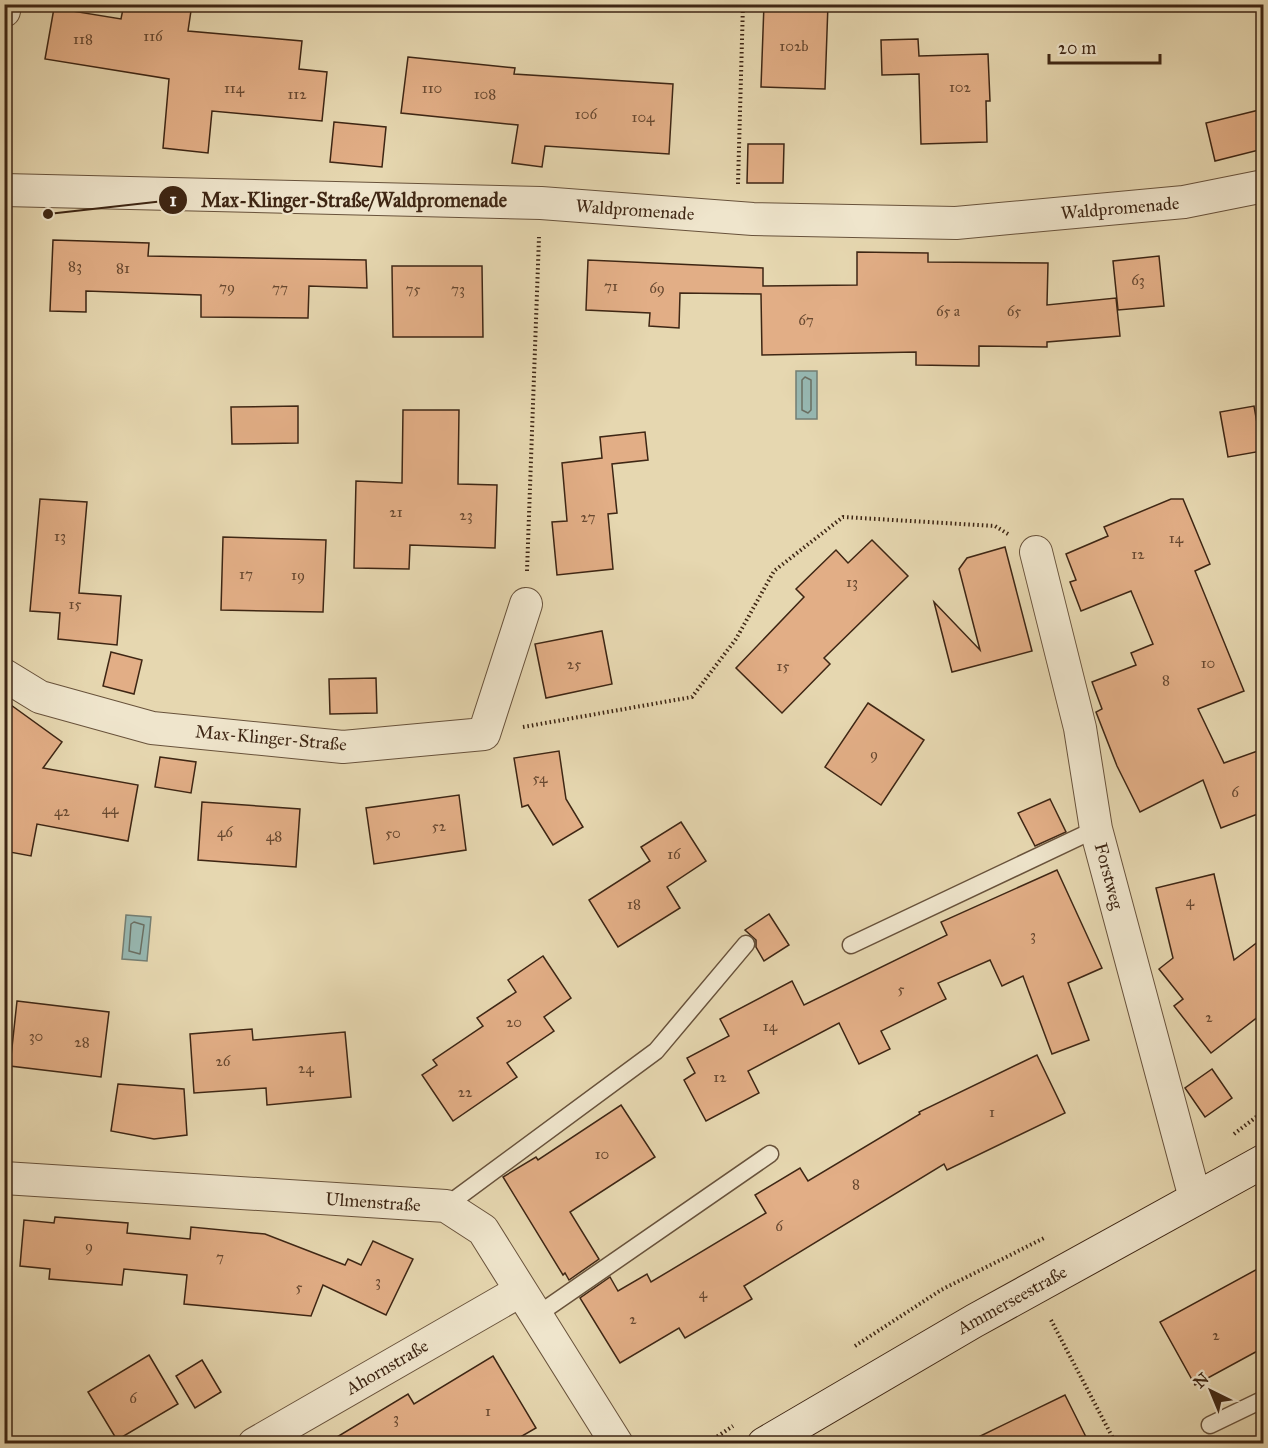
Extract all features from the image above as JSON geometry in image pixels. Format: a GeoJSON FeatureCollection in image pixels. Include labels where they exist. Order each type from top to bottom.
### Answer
{"type":"FeatureCollection","features":[{"type":"Feature","properties":{"kind":"main road","name":"Ammerseestraße"},"geometry":{"type":"LineString","coordinates":[[764,1443],[974,1321],[1263,1161]]}},
{"type":"Feature","properties":{"kind":"street"},"geometry":{"type":"LineString","coordinates":[[4,11],[5,4]]}},
{"type":"Feature","properties":{"kind":"street","name":"Waldpromenade"},"geometry":{"type":"LineString","coordinates":[[4,190],[541,203],[737,217],[956,223],[1184,202],[1263,186]]}},
{"type":"Feature","properties":{"kind":"street","name":"Forstweg"},"geometry":{"type":"LineString","coordinates":[[1036,552],[1080,728],[1096,829],[1195,1198]]}},
{"type":"Feature","properties":{"kind":"street"},"geometry":{"type":"LineString","coordinates":[[484,734],[526,604]]}},
{"type":"Feature","properties":{"kind":"street","name":"Max-Klinger-Straße"},"geometry":{"type":"LineString","coordinates":[[4,675],[40,697],[152,728],[343,747],[484,734]]}},
{"type":"Feature","properties":{"kind":"street","name":"Ulmenstraße"},"geometry":{"type":"LineString","coordinates":[[4,1178],[446,1206],[483,1230],[618,1443]]}},
{"type":"Feature","properties":{"kind":"street","name":"Ahornstraße"},"geometry":{"type":"LineString","coordinates":[[254,1443],[529,1303]]}},
{"type":"Feature","properties":{"kind":"lane"},"geometry":{"type":"LineString","coordinates":[[851,945],[1096,829]]}},
{"type":"Feature","properties":{"kind":"lane"},"geometry":{"type":"LineString","coordinates":[[446,1206],[656,1051],[746,944]]}},
{"type":"Feature","properties":{"kind":"lane"},"geometry":{"type":"LineString","coordinates":[[529,1303],[770,1154]]}},
{"type":"Feature","properties":{"kind":"lane"},"geometry":{"type":"LineString","coordinates":[[1210,1425],[1263,1399]]}},
{"type":"Feature","properties":{"kind":"path"},"geometry":{"type":"LineString","coordinates":[[737,217],[743,4]]}},
{"type":"Feature","properties":{"kind":"path"},"geometry":{"type":"LineString","coordinates":[[526,604],[541,203]]}},
{"type":"Feature","properties":{"kind":"path"},"geometry":{"type":"LineString","coordinates":[[484,734],[692,697],[736,639],[774,571],[843,517],[995,526],[1036,552]]}},
{"type":"Feature","properties":{"kind":"path"},"geometry":{"type":"LineString","coordinates":[[1050,1316],[1116,1443]]}},
{"type":"Feature","properties":{"kind":"water"},"geometry":{"type":"Polygon","coordinates":[[[796,371],[817,371],[817,419],[796,419],[796,371]]]}},
{"type":"Feature","properties":{"kind":"water"},"geometry":{"type":"Polygon","coordinates":[[[126,915],[151,917],[147,961],[122,959],[126,915]]]}},
{"type":"Feature","properties":{"kind":"building"},"geometry":{"type":"Polygon","coordinates":[[[124,4],[192,4],[188,31],[302,41],[299,69],[327,72],[322,121],[212,111],[208,153],[163,148],[169,79],[45,59],[54,8],[121,19],[124,4]]]}},
{"type":"Feature","properties":{"kind":"building"},"geometry":{"type":"Polygon","coordinates":[[[764,4],[828,4],[825,89],[761,87],[764,4]]]}},
{"type":"Feature","properties":{"kind":"building"},"geometry":{"type":"Polygon","coordinates":[[[918,39],[919,56],[988,54],[990,101],[986,101],[987,142],[921,144],[919,74],[882,75],[881,40],[918,39]]]}},
{"type":"Feature","properties":{"kind":"building"},"geometry":{"type":"Polygon","coordinates":[[[408,57],[515,68],[514,74],[673,84],[669,154],[545,146],[542,167],[512,163],[518,125],[401,113],[408,57]]]}},
{"type":"Feature","properties":{"kind":"building"},"geometry":{"type":"Polygon","coordinates":[[[1263,109],[1263,149],[1215,161],[1206,123],[1263,109]]]}},
{"type":"Feature","properties":{"kind":"building"},"geometry":{"type":"Polygon","coordinates":[[[334,122],[386,127],[382,167],[330,162],[334,122]]]}},
{"type":"Feature","properties":{"kind":"building"},"geometry":{"type":"Polygon","coordinates":[[[748,144],[784,144],[783,183],[747,183],[748,144]]]}},
{"type":"Feature","properties":{"kind":"building"},"geometry":{"type":"Polygon","coordinates":[[[53,240],[149,243],[148,256],[366,260],[367,288],[309,286],[308,318],[201,317],[201,295],[86,291],[86,312],[50,311],[53,240]]]}},
{"type":"Feature","properties":{"kind":"building"},"geometry":{"type":"Polygon","coordinates":[[[857,252],[928,253],[928,262],[1048,263],[1047,305],[1116,298],[1120,336],[1047,342],[1047,347],[979,346],[979,366],[916,365],[916,352],[762,355],[761,294],[680,293],[679,328],[649,326],[650,313],[586,310],[588,260],[763,268],[763,286],[857,285],[857,252]]]}},
{"type":"Feature","properties":{"kind":"building"},"geometry":{"type":"Polygon","coordinates":[[[1159,256],[1164,306],[1118,310],[1113,261],[1159,256]]]}},
{"type":"Feature","properties":{"kind":"building"},"geometry":{"type":"Polygon","coordinates":[[[392,266],[482,266],[483,337],[393,337],[392,266]]]}},
{"type":"Feature","properties":{"kind":"building"},"geometry":{"type":"Polygon","coordinates":[[[298,406],[298,443],[232,444],[231,407],[298,406]]]}},
{"type":"Feature","properties":{"kind":"building"},"geometry":{"type":"Polygon","coordinates":[[[1254,406],[1262,451],[1228,457],[1220,412],[1254,406]]]}},
{"type":"Feature","properties":{"kind":"building"},"geometry":{"type":"Polygon","coordinates":[[[403,410],[459,410],[458,484],[497,485],[495,548],[410,545],[409,569],[354,568],[356,481],[402,483],[403,410]]]}},
{"type":"Feature","properties":{"kind":"building"},"geometry":{"type":"Polygon","coordinates":[[[645,432],[648,460],[612,464],[617,513],[608,514],[613,569],[557,575],[552,522],[567,521],[562,463],[602,458],[600,437],[645,432]]]}},
{"type":"Feature","properties":{"kind":"building"},"geometry":{"type":"Polygon","coordinates":[[[40,499],[87,502],[79,593],[121,596],[117,645],[58,639],[60,613],[30,611],[40,499]]]}},
{"type":"Feature","properties":{"kind":"building"},"geometry":{"type":"Polygon","coordinates":[[[1171,499],[1183,499],[1210,564],[1195,571],[1244,691],[1198,709],[1224,763],[1263,749],[1263,812],[1221,828],[1203,780],[1140,812],[1117,766],[1096,712],[1102,709],[1092,682],[1136,665],[1131,653],[1153,644],[1131,591],[1081,611],[1070,582],[1076,580],[1066,554],[1108,536],[1104,527],[1171,499]]]}},
{"type":"Feature","properties":{"kind":"building"},"geometry":{"type":"Polygon","coordinates":[[[223,537],[326,540],[323,612],[221,610],[223,537]]]}},
{"type":"Feature","properties":{"kind":"building"},"geometry":{"type":"Polygon","coordinates":[[[872,540],[908,576],[824,658],[830,664],[782,713],[736,668],[804,597],[796,589],[836,550],[848,563],[872,540]]]}},
{"type":"Feature","properties":{"kind":"building"},"geometry":{"type":"Polygon","coordinates":[[[1005,547],[1032,651],[952,672],[934,602],[980,650],[959,569],[967,558],[1005,547]]]}},
{"type":"Feature","properties":{"kind":"building"},"geometry":{"type":"Polygon","coordinates":[[[602,631],[612,684],[546,698],[535,644],[602,631]]]}},
{"type":"Feature","properties":{"kind":"building"},"geometry":{"type":"Polygon","coordinates":[[[111,652],[142,660],[134,694],[103,686],[111,652]]]}},
{"type":"Feature","properties":{"kind":"building"},"geometry":{"type":"Polygon","coordinates":[[[376,678],[377,713],[330,714],[329,679],[376,678]]]}},
{"type":"Feature","properties":{"kind":"building"},"geometry":{"type":"Polygon","coordinates":[[[4,700],[62,742],[43,768],[138,785],[128,841],[37,824],[31,856],[4,851],[4,700]]]}},
{"type":"Feature","properties":{"kind":"building"},"geometry":{"type":"Polygon","coordinates":[[[868,703],[924,740],[881,805],[825,767],[868,703]]]}},
{"type":"Feature","properties":{"kind":"building"},"geometry":{"type":"Polygon","coordinates":[[[559,751],[566,799],[583,827],[553,845],[528,805],[522,807],[514,758],[559,751]]]}},
{"type":"Feature","properties":{"kind":"building"},"geometry":{"type":"Polygon","coordinates":[[[160,757],[196,762],[191,793],[155,787],[160,757]]]}},
{"type":"Feature","properties":{"kind":"building"},"geometry":{"type":"Polygon","coordinates":[[[459,795],[466,850],[374,864],[366,808],[459,795]]]}},
{"type":"Feature","properties":{"kind":"building"},"geometry":{"type":"Polygon","coordinates":[[[1050,799],[1066,832],[1035,846],[1018,813],[1050,799]]]}},
{"type":"Feature","properties":{"kind":"building"},"geometry":{"type":"Polygon","coordinates":[[[202,802],[300,809],[296,867],[198,860],[202,802]]]}},
{"type":"Feature","properties":{"kind":"building"},"geometry":{"type":"Polygon","coordinates":[[[681,822],[706,861],[667,887],[680,908],[618,947],[589,900],[650,861],[641,847],[681,822]]]}},
{"type":"Feature","properties":{"kind":"building"},"geometry":{"type":"Polygon","coordinates":[[[1057,870],[1102,968],[1068,983],[1089,1040],[1052,1054],[1023,976],[1002,986],[990,960],[938,983],[946,999],[881,1031],[890,1049],[859,1064],[839,1023],[748,1071],[759,1093],[706,1121],[684,1080],[695,1073],[687,1058],[729,1036],[720,1019],[792,981],[804,1005],[947,935],[941,922],[1057,870]]]}},
{"type":"Feature","properties":{"kind":"building"},"geometry":{"type":"Polygon","coordinates":[[[1214,874],[1234,960],[1263,938],[1263,1013],[1211,1053],[1174,1006],[1183,999],[1159,969],[1173,958],[1156,888],[1214,874]]]}},
{"type":"Feature","properties":{"kind":"building"},"geometry":{"type":"Polygon","coordinates":[[[769,914],[789,945],[764,961],[756,947],[756,940],[745,930],[769,914]]]}},
{"type":"Feature","properties":{"kind":"building"},"geometry":{"type":"Polygon","coordinates":[[[543,956],[571,998],[544,1017],[554,1031],[507,1063],[517,1077],[453,1121],[422,1075],[437,1065],[433,1060],[483,1026],[477,1018],[516,992],[508,980],[543,956]]]}},
{"type":"Feature","properties":{"kind":"building"},"geometry":{"type":"Polygon","coordinates":[[[17,1001],[109,1012],[101,1077],[10,1066],[17,1001]]]}},
{"type":"Feature","properties":{"kind":"building"},"geometry":{"type":"Polygon","coordinates":[[[252,1029],[253,1040],[345,1032],[351,1097],[267,1105],[266,1088],[194,1093],[190,1034],[252,1029]]]}},
{"type":"Feature","properties":{"kind":"building"},"geometry":{"type":"Polygon","coordinates":[[[1037,1055],[1065,1113],[947,1170],[944,1164],[744,1286],[752,1299],[685,1338],[679,1328],[620,1363],[580,1298],[610,1277],[618,1291],[647,1274],[651,1282],[766,1213],[755,1195],[800,1168],[808,1181],[920,1114],[919,1112],[1037,1055]]]}},
{"type":"Feature","properties":{"kind":"building"},"geometry":{"type":"Polygon","coordinates":[[[1212,1069],[1232,1098],[1205,1117],[1185,1088],[1212,1069]]]}},
{"type":"Feature","properties":{"kind":"building"},"geometry":{"type":"Polygon","coordinates":[[[118,1084],[184,1089],[187,1135],[154,1139],[111,1131],[118,1084]]]}},
{"type":"Feature","properties":{"kind":"building"},"geometry":{"type":"Polygon","coordinates":[[[621,1105],[655,1157],[570,1212],[599,1259],[569,1280],[565,1273],[563,1275],[503,1177],[536,1157],[538,1160],[621,1105]]]}},
{"type":"Feature","properties":{"kind":"building"},"geometry":{"type":"Polygon","coordinates":[[[55,1217],[128,1223],[127,1233],[190,1239],[191,1227],[265,1234],[345,1265],[348,1259],[361,1265],[373,1241],[413,1259],[386,1315],[323,1285],[311,1316],[184,1304],[187,1275],[124,1269],[122,1285],[49,1279],[50,1269],[20,1266],[24,1220],[54,1223],[55,1217]]]}},
{"type":"Feature","properties":{"kind":"building"},"geometry":{"type":"Polygon","coordinates":[[[1263,1266],[1263,1348],[1195,1385],[1160,1322],[1263,1266]]]}},
{"type":"Feature","properties":{"kind":"building"},"geometry":{"type":"Polygon","coordinates":[[[149,1355],[178,1404],[117,1440],[88,1392],[149,1355]]]}},
{"type":"Feature","properties":{"kind":"building"},"geometry":{"type":"Polygon","coordinates":[[[493,1356],[536,1428],[510,1443],[327,1443],[408,1394],[414,1404],[493,1356]]]}},
{"type":"Feature","properties":{"kind":"building"},"geometry":{"type":"Polygon","coordinates":[[[202,1360],[221,1392],[195,1408],[176,1376],[202,1360]]]}},
{"type":"Feature","properties":{"kind":"building"},"geometry":{"type":"Polygon","coordinates":[[[1065,1395],[1089,1443],[966,1443],[1065,1395]]]}},
{"type":"Feature","properties":{"kind":"place","name":"Max-Klinger-Straße/Waldpromenade"},"geometry":{"type":"Point","coordinates":[48,214]}}]}
